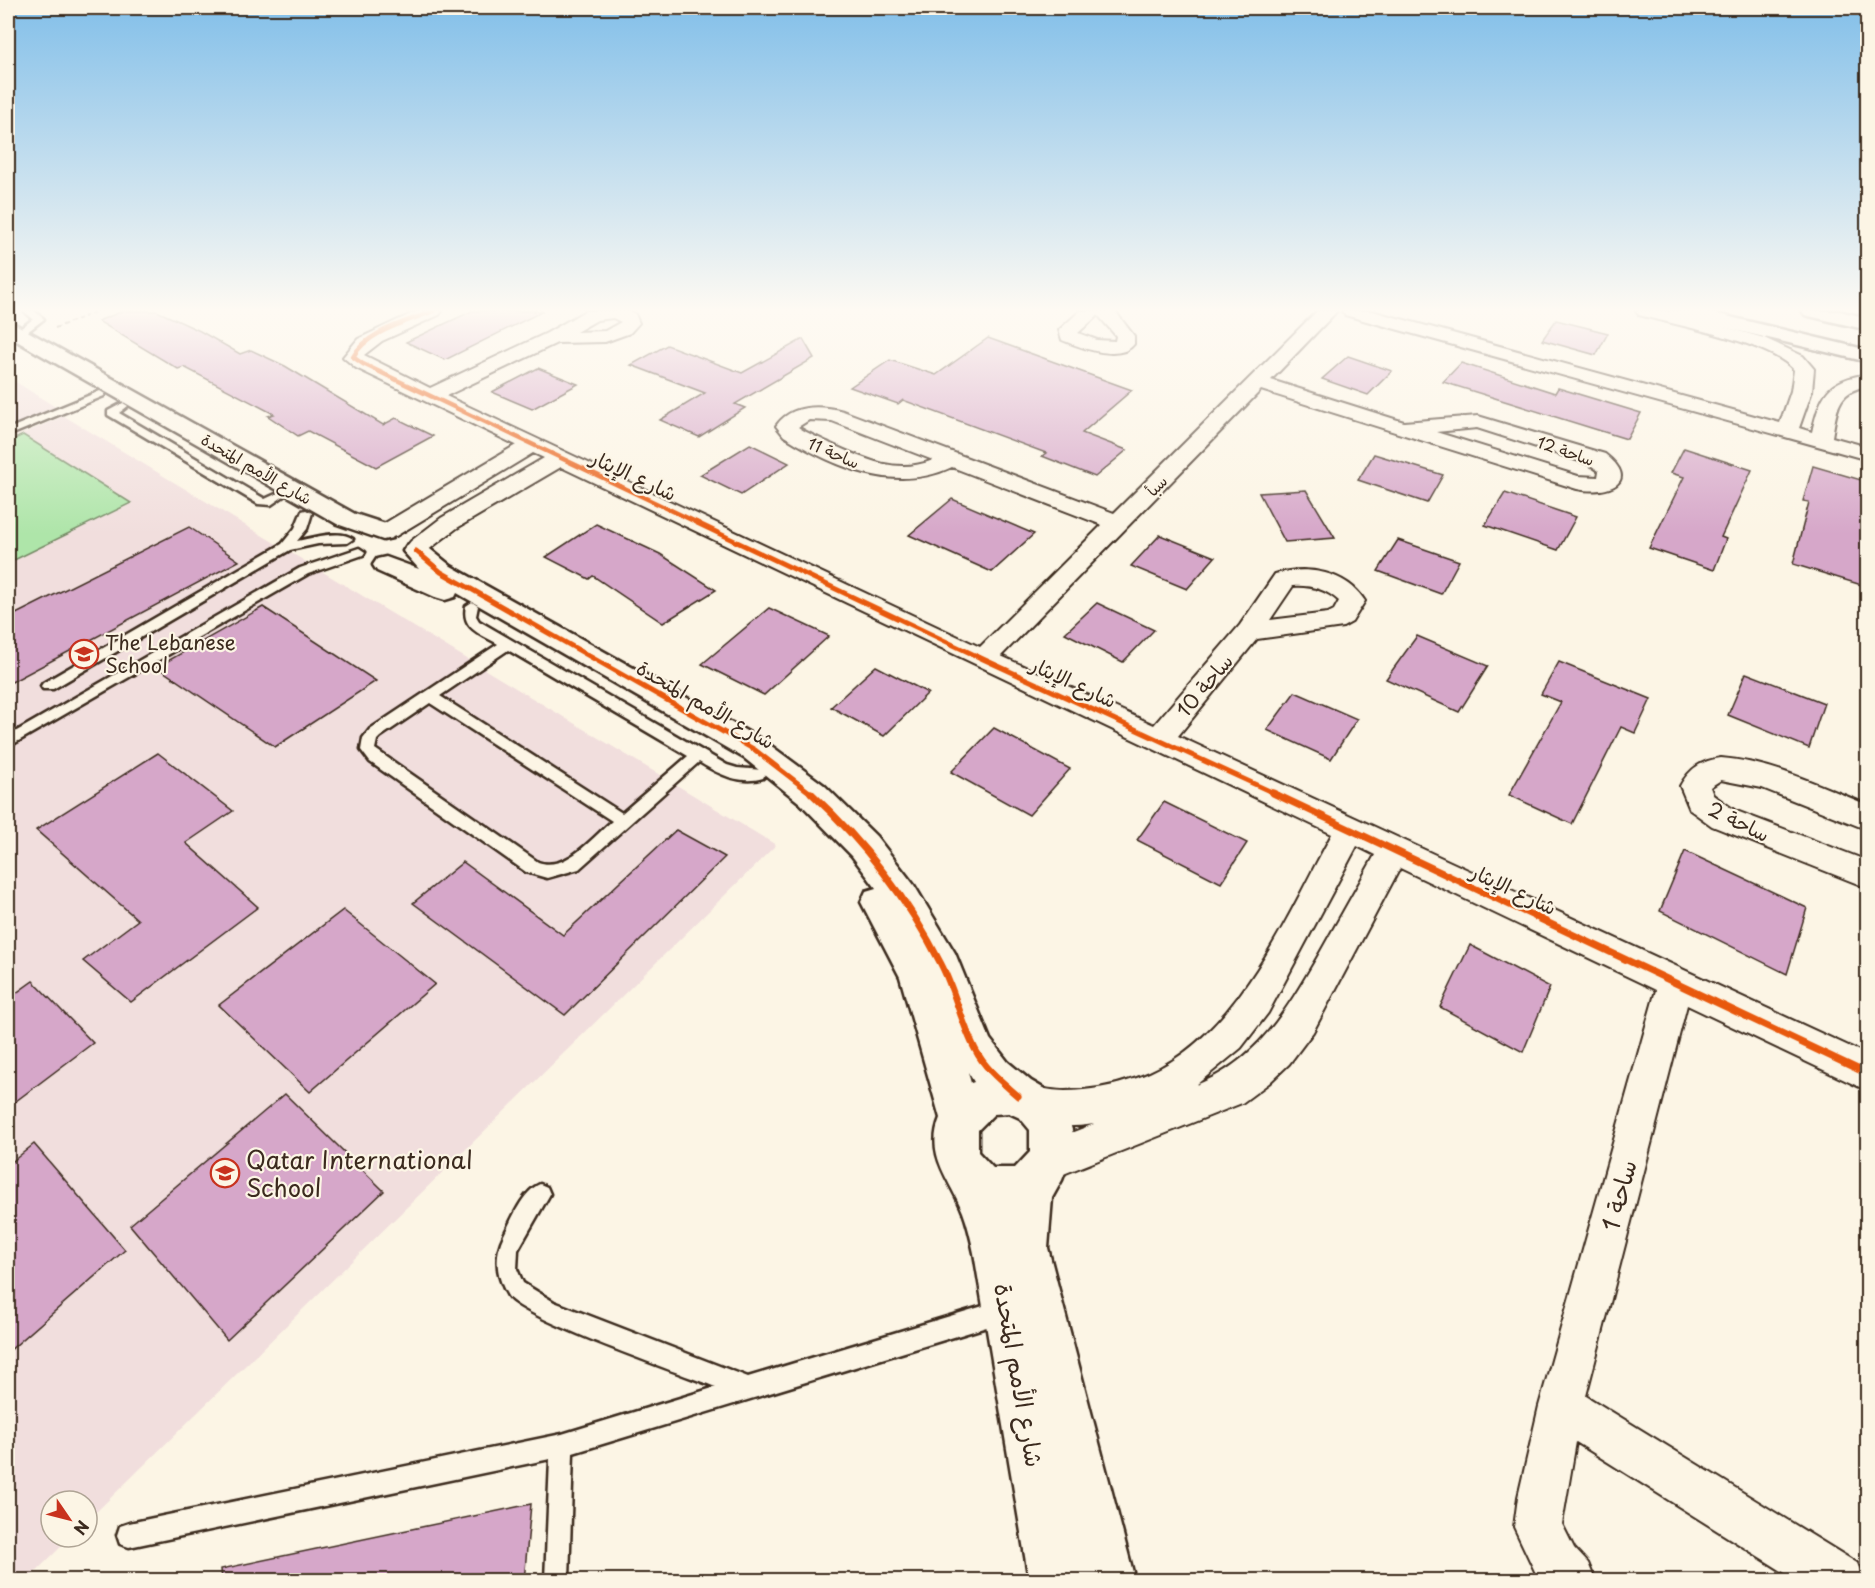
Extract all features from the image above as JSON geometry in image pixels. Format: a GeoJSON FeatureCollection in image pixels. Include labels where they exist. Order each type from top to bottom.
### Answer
{"type":"FeatureCollection","features":[{"type":"Feature","properties":{"kind":"main road","name":"شارع الأمم المتحدة"},"geometry":{"type":"LineString","coordinates":[[87,385],[278,496],[363,551],[433,584],[710,742],[758,774],[794,803],[846,857],[884,910],[918,975],[961,1118]]}},
{"type":"Feature","properties":{"kind":"main road","name":"شارع الأمم المتحدة"},"geometry":{"type":"LineString","coordinates":[[105,385],[346,519],[385,531],[403,530],[415,533],[420,541],[417,548],[430,566],[755,750],[812,794],[864,846],[901,894],[942,965],[975,1050],[994,1076],[1026,1100]]}},
{"type":"Feature","properties":{"kind":"main road"},"geometry":{"type":"LineString","coordinates":[[385,531],[368,539],[363,551],[403,560],[417,548]]}},
{"type":"Feature","properties":{"kind":"main road"},"geometry":{"type":"LineString","coordinates":[[991,1095],[1026,1100],[1043,1113],[1053,1136],[1043,1171],[1020,1189],[1006,1191],[992,1189],[979,1183],[968,1174],[959,1161],[955,1147],[956,1132],[961,1118],[974,1104],[991,1095]]}},
{"type":"Feature","properties":{"kind":"main road","name":"شارع الأمم المتحدة"},"geometry":{"type":"LineString","coordinates":[[1043,1171],[1027,1208],[1025,1248],[1108,1581]]}},
{"type":"Feature","properties":{"kind":"main road","name":"شارع الأمم المتحدة"},"geometry":{"type":"LineString","coordinates":[[968,1174],[985,1211],[997,1253],[1056,1581]]}},
{"type":"Feature","properties":{"kind":"street","name":"شارع الإيثار"},"geometry":{"type":"LineString","coordinates":[[407,385],[983,659],[1159,739],[1868,1074]]}},
{"type":"Feature","properties":{"kind":"street"},"geometry":{"type":"LineString","coordinates":[[430,396],[453,385]]}},
{"type":"Feature","properties":{"kind":"street","name":"سبأ"},"geometry":{"type":"LineString","coordinates":[[983,659],[1257,385]]}},
{"type":"Feature","properties":{"kind":"street","name":"ساحة 12"},"geometry":{"type":"LineString","coordinates":[[1266,385],[1579,483],[1604,483],[1611,475],[1610,469],[1597,459],[1478,422],[1404,428]]}},
{"type":"Feature","properties":{"kind":"street"},"geometry":{"type":"LineString","coordinates":[[1618,385],[1868,454]]}},
{"type":"Feature","properties":{"kind":"street"},"geometry":{"type":"LineString","coordinates":[[1787,432],[1802,385]]}},
{"type":"Feature","properties":{"kind":"street"},"geometry":{"type":"LineString","coordinates":[[1820,441],[1831,398],[1837,389],[1843,385]]}},
{"type":"Feature","properties":{"kind":"street","name":"ساحة 11"},"geometry":{"type":"LineString","coordinates":[[950,460],[928,470],[911,473],[894,473],[874,469],[801,438],[791,432],[787,426],[791,420],[804,414],[815,412],[836,415],[1118,523]]}},
{"type":"Feature","properties":{"kind":"street"},"geometry":{"type":"LineString","coordinates":[[385,531],[532,445]]}},
{"type":"Feature","properties":{"kind":"street","name":"شارع الإيثار"},"geometry":{"type":"LineString","coordinates":[[417,548],[448,523],[560,458]]}},
{"type":"Feature","properties":{"kind":"street","name":"ساحة 10"},"geometry":{"type":"LineString","coordinates":[[1159,739],[1249,631]]}},
{"type":"Feature","properties":{"kind":"street","name":"ساحة 2"},"geometry":{"type":"LineString","coordinates":[[1868,818],[1782,784],[1724,769],[1700,778],[1695,786],[1701,802],[1723,818],[1868,875]]}},
{"type":"Feature","properties":{"kind":"street"},"geometry":{"type":"LineString","coordinates":[[1026,1100],[1054,1110],[1092,1107],[1145,1093],[1207,1058],[1256,1003],[1350,830]]}},
{"type":"Feature","properties":{"kind":"street"},"geometry":{"type":"LineString","coordinates":[[1043,1171],[1229,1090],[1256,1071],[1276,1052],[1300,1021],[1394,850]]}},
{"type":"Feature","properties":{"kind":"street","name":"ساحة 1"},"geometry":{"type":"LineString","coordinates":[[1571,1581],[1557,1565],[1538,1527],[1542,1497],[1561,1406],[1675,984]]}},
{"type":"Feature","properties":{"kind":"street"},"geometry":{"type":"LineString","coordinates":[[1561,1406],[1840,1581]]}},
{"type":"Feature","properties":{"kind":"lane"},"geometry":{"type":"LineString","coordinates":[[8,433],[100,394]]}},
{"type":"Feature","properties":{"kind":"lane"},"geometry":{"type":"LineString","coordinates":[[286,547],[301,529],[306,513]]}},
{"type":"Feature","properties":{"kind":"lane"},"geometry":{"type":"LineString","coordinates":[[48,686],[286,547],[318,540],[363,551]]}},
{"type":"Feature","properties":{"kind":"lane"},"geometry":{"type":"LineString","coordinates":[[8,742],[304,571],[330,560],[363,551]]}},
{"type":"Feature","properties":{"kind":"lane"},"geometry":{"type":"LineString","coordinates":[[472,606],[470,616],[474,624],[507,644],[729,772],[758,774]]}},
{"type":"Feature","properties":{"kind":"lane"},"geometry":{"type":"LineString","coordinates":[[507,644],[375,733],[368,744],[370,754],[532,867],[547,872],[573,864],[698,755]]}},
{"type":"Feature","properties":{"kind":"lane"},"geometry":{"type":"LineString","coordinates":[[429,696],[623,821]]}},
{"type":"Feature","properties":{"kind":"lane"},"geometry":{"type":"LineString","coordinates":[[540,1194],[522,1221],[508,1250],[507,1269],[516,1290],[547,1310],[750,1389]]}},
{"type":"Feature","properties":{"kind":"lane"},"geometry":{"type":"LineString","coordinates":[[129,1535],[562,1445],[1009,1310]]}},
{"type":"Feature","properties":{"kind":"lane"},"geometry":{"type":"LineString","coordinates":[[557,1581],[562,1445]]}},
{"type":"Feature","properties":{"kind":"shaded area"},"geometry":{"type":"Polygon","coordinates":[[[8,385],[21,385],[57,408],[8,428],[8,385]]]}},
{"type":"Feature","properties":{"kind":"shaded area","name":"Qatar International School"},"geometry":{"type":"Polygon","coordinates":[[[64,416],[776,845],[99,1509],[99,1489],[39,1489],[39,1549],[59,1549],[27,1580],[8,1580],[8,440],[64,416]]]}},
{"type":"Feature","properties":{"kind":"green space"},"geometry":{"type":"Polygon","coordinates":[[[23,435],[131,503],[8,563],[8,442],[23,435]]]}},
{"type":"Feature","properties":{"kind":"building"},"geometry":{"type":"Polygon","coordinates":[[[219,385],[317,385],[383,425],[396,418],[433,436],[376,467],[308,431],[298,436],[268,416],[274,414],[219,385]]]}},
{"type":"Feature","properties":{"kind":"building"},"geometry":{"type":"Polygon","coordinates":[[[505,385],[576,385],[532,409],[492,392],[505,385]]]}},
{"type":"Feature","properties":{"kind":"building"},"geometry":{"type":"Polygon","coordinates":[[[684,385],[767,385],[735,404],[745,408],[699,437],[660,420],[705,393],[684,385]]]}},
{"type":"Feature","properties":{"kind":"building"},"geometry":{"type":"Polygon","coordinates":[[[853,385],[1118,385],[1132,390],[1082,433],[1127,450],[1095,477],[1042,456],[1046,453],[903,400],[898,404],[850,387],[853,385]]]}},
{"type":"Feature","properties":{"kind":"building"},"geometry":{"type":"Polygon","coordinates":[[[1340,385],[1378,385],[1368,395],[1340,385]]]}},
{"type":"Feature","properties":{"kind":"building"},"geometry":{"type":"Polygon","coordinates":[[[1453,385],[1530,385],[1555,393],[1558,388],[1641,413],[1627,439],[1453,385]]]}},
{"type":"Feature","properties":{"kind":"building"},"geometry":{"type":"Polygon","coordinates":[[[750,444],[789,463],[741,495],[700,475],[750,444]]]}},
{"type":"Feature","properties":{"kind":"building"},"geometry":{"type":"Polygon","coordinates":[[[1684,448],[1752,470],[1721,537],[1726,539],[1714,570],[1649,548],[1684,477],[1671,473],[1684,448]]]}},
{"type":"Feature","properties":{"kind":"building"},"geometry":{"type":"Polygon","coordinates":[[[1374,454],[1443,475],[1427,503],[1358,480],[1374,454]]]}},
{"type":"Feature","properties":{"kind":"building"},"geometry":{"type":"Polygon","coordinates":[[[1813,466],[1868,482],[1868,587],[1793,564],[1809,502],[1803,501],[1813,466]]]}},
{"type":"Feature","properties":{"kind":"building"},"geometry":{"type":"Polygon","coordinates":[[[1306,490],[1335,538],[1285,542],[1259,493],[1306,490]]]}},
{"type":"Feature","properties":{"kind":"building"},"geometry":{"type":"Polygon","coordinates":[[[1505,493],[1576,517],[1558,550],[1485,525],[1505,493]]]}},
{"type":"Feature","properties":{"kind":"building"},"geometry":{"type":"Polygon","coordinates":[[[952,499],[1034,534],[992,572],[909,535],[952,499]]]}},
{"type":"Feature","properties":{"kind":"building"},"geometry":{"type":"Polygon","coordinates":[[[596,524],[660,554],[716,590],[663,623],[593,576],[589,579],[546,557],[596,524]]]}},
{"type":"Feature","properties":{"kind":"building"},"geometry":{"type":"Polygon","coordinates":[[[189,527],[239,561],[8,684],[8,618],[189,527]]]}},
{"type":"Feature","properties":{"kind":"building"},"geometry":{"type":"Polygon","coordinates":[[[1160,535],[1215,557],[1187,589],[1131,566],[1160,535]]]}},
{"type":"Feature","properties":{"kind":"building"},"geometry":{"type":"Polygon","coordinates":[[[1398,540],[1459,561],[1441,594],[1378,571],[1398,540]]]}},
{"type":"Feature","properties":{"kind":"building"},"geometry":{"type":"Polygon","coordinates":[[[1097,603],[1154,630],[1123,662],[1065,633],[1097,603]]]}},
{"type":"Feature","properties":{"kind":"building"},"geometry":{"type":"Polygon","coordinates":[[[263,607],[376,681],[275,747],[157,667],[263,607]]]}},
{"type":"Feature","properties":{"kind":"building"},"geometry":{"type":"Polygon","coordinates":[[[769,608],[829,636],[764,695],[702,664],[769,608]]]}},
{"type":"Feature","properties":{"kind":"building"},"geometry":{"type":"Polygon","coordinates":[[[1417,636],[1488,666],[1459,712],[1386,679],[1417,636]]]}},
{"type":"Feature","properties":{"kind":"building"},"geometry":{"type":"Polygon","coordinates":[[[1559,662],[1651,699],[1635,733],[1621,727],[1572,824],[1509,795],[1561,702],[1541,694],[1559,662]]]}},
{"type":"Feature","properties":{"kind":"building"},"geometry":{"type":"Polygon","coordinates":[[[876,666],[928,693],[884,736],[831,707],[876,666]]]}},
{"type":"Feature","properties":{"kind":"building"},"geometry":{"type":"Polygon","coordinates":[[[1746,673],[1824,703],[1809,748],[1728,715],[1746,673]]]}},
{"type":"Feature","properties":{"kind":"building"},"geometry":{"type":"Polygon","coordinates":[[[1295,692],[1357,719],[1331,759],[1267,730],[1295,692]]]}},
{"type":"Feature","properties":{"kind":"building"},"geometry":{"type":"Polygon","coordinates":[[[994,728],[1070,769],[1029,815],[951,772],[994,728]]]}},
{"type":"Feature","properties":{"kind":"building"},"geometry":{"type":"Polygon","coordinates":[[[158,753],[233,811],[186,843],[258,907],[131,1002],[83,961],[138,920],[36,830],[158,753]]]}},
{"type":"Feature","properties":{"kind":"building"},"geometry":{"type":"Polygon","coordinates":[[[1164,802],[1247,843],[1221,883],[1137,840],[1164,802]]]}},
{"type":"Feature","properties":{"kind":"building"},"geometry":{"type":"Polygon","coordinates":[[[676,830],[725,857],[565,1015],[413,903],[463,862],[563,935],[676,830]]]}},
{"type":"Feature","properties":{"kind":"building"},"geometry":{"type":"Polygon","coordinates":[[[1685,851],[1807,908],[1787,974],[1660,911],[1685,851]]]}},
{"type":"Feature","properties":{"kind":"building"},"geometry":{"type":"Polygon","coordinates":[[[343,910],[435,984],[310,1092],[219,1005],[343,910]]]}},
{"type":"Feature","properties":{"kind":"building"},"geometry":{"type":"Polygon","coordinates":[[[1470,945],[1550,987],[1523,1052],[1440,1007],[1470,945]]]}},
{"type":"Feature","properties":{"kind":"building"},"geometry":{"type":"Polygon","coordinates":[[[33,981],[93,1043],[8,1107],[8,999],[33,981]]]}},
{"type":"Feature","properties":{"kind":"building"},"geometry":{"type":"Polygon","coordinates":[[[285,1094],[384,1191],[227,1340],[130,1225],[285,1094]]]}},
{"type":"Feature","properties":{"kind":"building"},"geometry":{"type":"Polygon","coordinates":[[[34,1144],[125,1250],[8,1352],[8,1165],[34,1144]]]}},
{"type":"Feature","properties":{"kind":"building"},"geometry":{"type":"Polygon","coordinates":[[[531,1504],[524,1581],[222,1581],[221,1569],[531,1504]]]}},
{"type":"Feature","properties":{"kind":"cycle path"},"geometry":{"type":"LineString","coordinates":[[407,385],[983,659],[1159,739],[1868,1074]]}},
{"type":"Feature","properties":{"kind":"cycle path"},"geometry":{"type":"LineString","coordinates":[[416,551],[441,572],[755,750],[812,794],[864,846],[901,895],[942,965],[975,1050],[994,1076],[1018,1096]]}},
{"type":"Feature","properties":{"kind":"place","name":"The Lebanese School"},"geometry":{"type":"Point","coordinates":[84,654]}},
{"type":"Feature","properties":{"kind":"place","name":"Qatar International School"},"geometry":{"type":"Point","coordinates":[225,1173]}}]}
